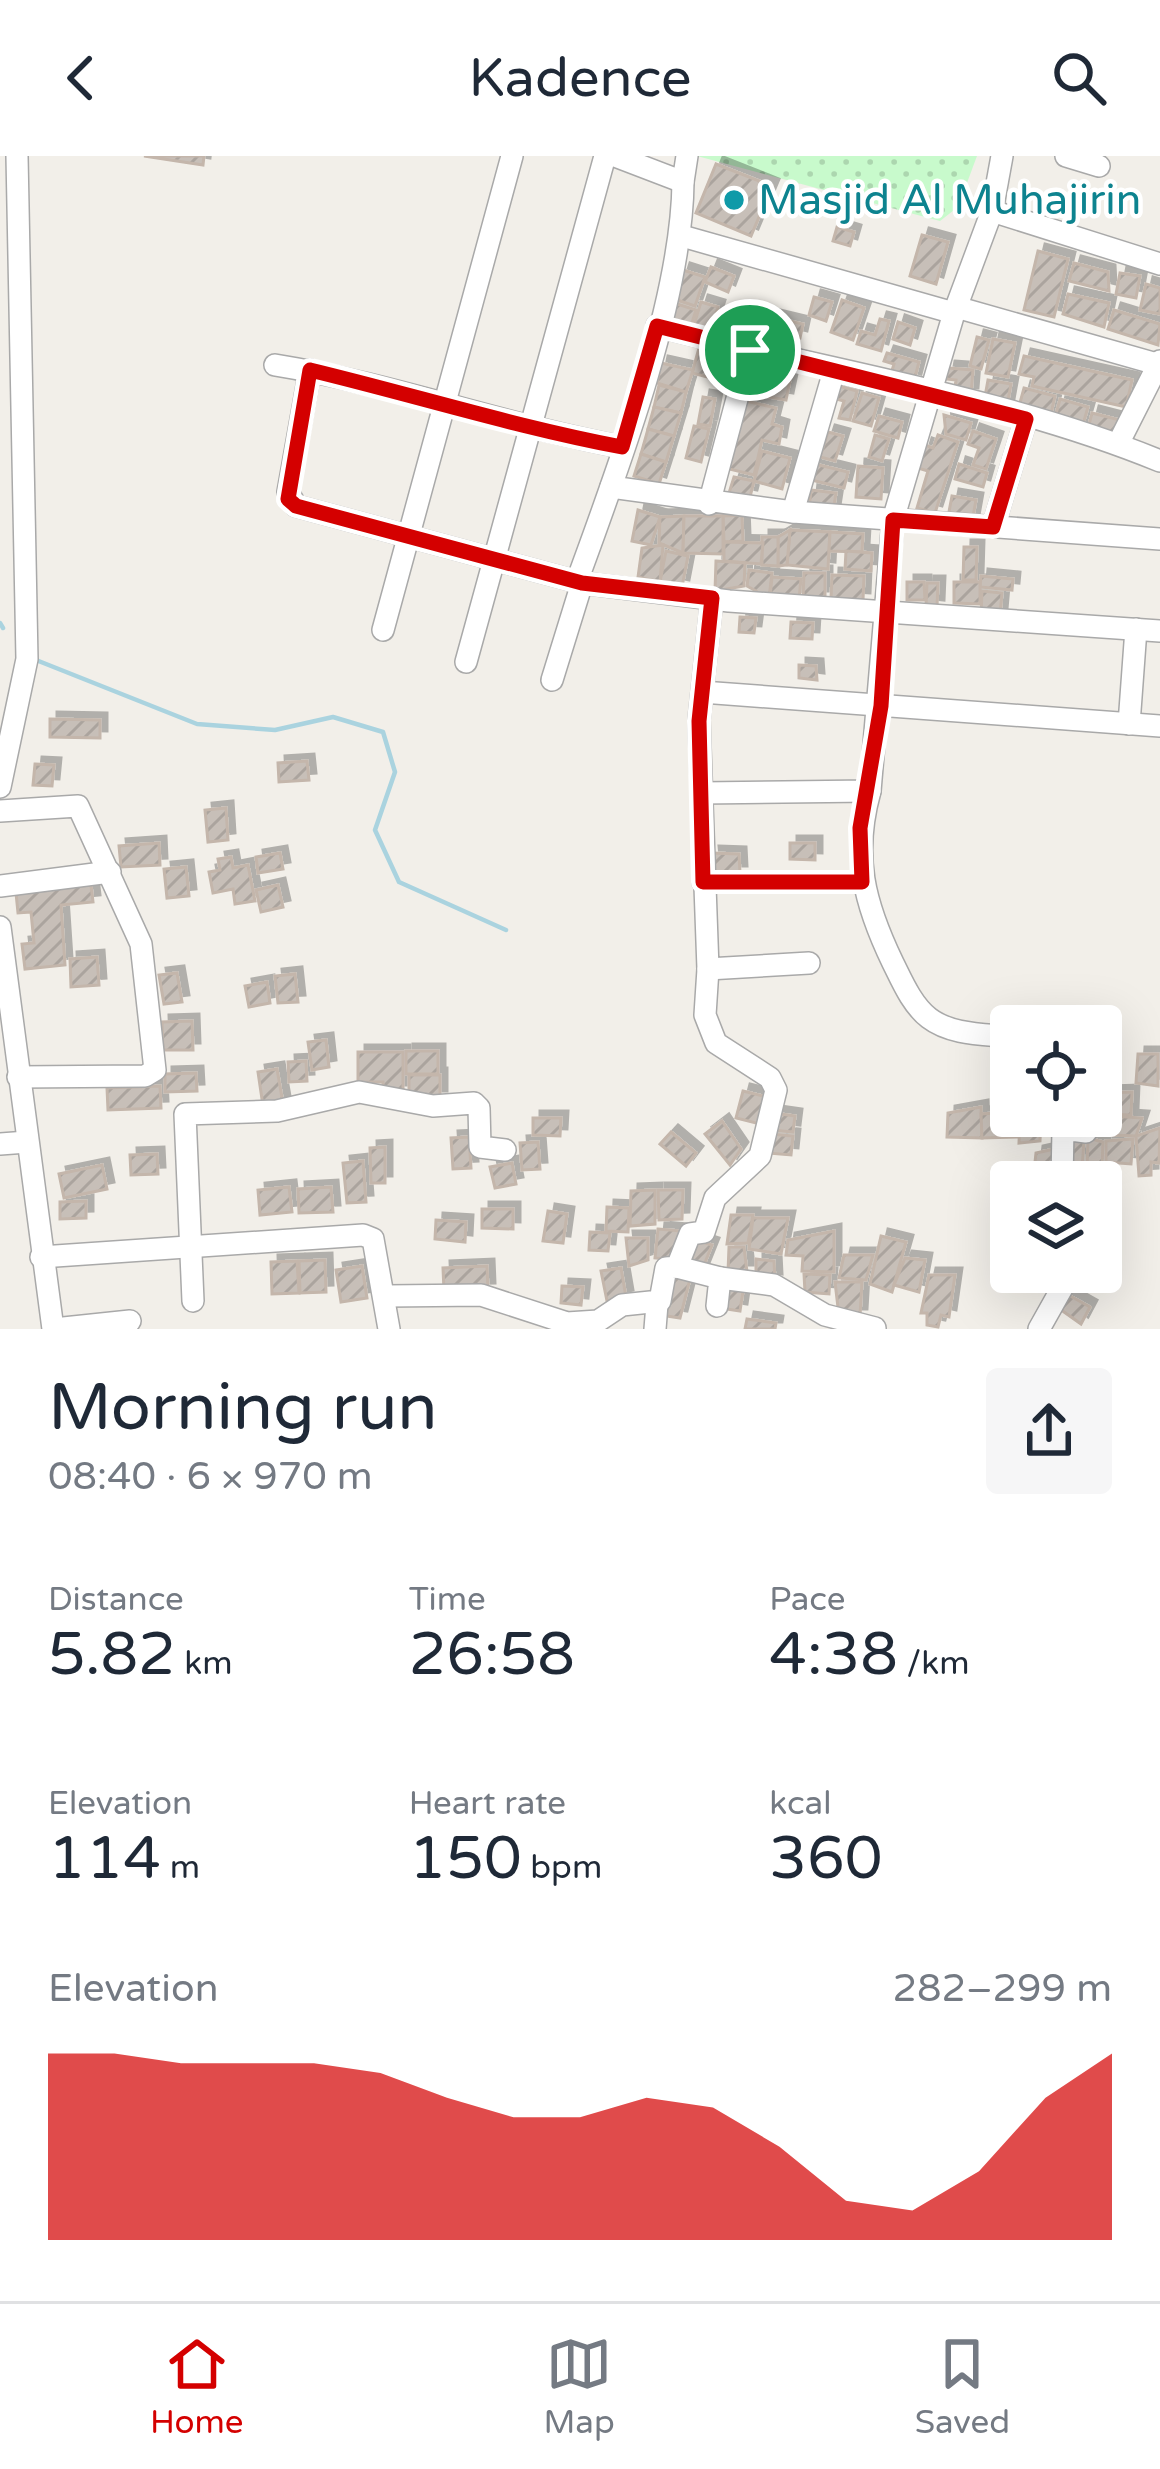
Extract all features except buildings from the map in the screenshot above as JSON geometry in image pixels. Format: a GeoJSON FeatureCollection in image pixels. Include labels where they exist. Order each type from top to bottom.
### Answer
{"type":"FeatureCollection","features":[{"type":"Feature","properties":{"kind":"street"},"geometry":{"type":"LineString","coordinates":[[0,787],[28,640],[17,156]]}},
{"type":"Feature","properties":{"kind":"street"},"geometry":{"type":"LineString","coordinates":[[383,630],[512,156]]}},
{"type":"Feature","properties":{"kind":"street"},"geometry":{"type":"LineString","coordinates":[[466,662],[605,156]]}},
{"type":"Feature","properties":{"kind":"street"},"geometry":{"type":"LineString","coordinates":[[552,680],[682,236],[685,167],[615,156]]}},
{"type":"Feature","properties":{"kind":"street"},"geometry":{"type":"LineString","coordinates":[[990,1033],[954,1029],[930,1019],[896,969],[862,882],[860,828],[881,706],[893,520],[955,310],[992,211],[1001,156]]}},
{"type":"Feature","properties":{"kind":"street"},"geometry":{"type":"LineString","coordinates":[[1066,156],[1099,166]]}},
{"type":"Feature","properties":{"kind":"street"},"geometry":{"type":"LineString","coordinates":[[992,211],[1160,264]]}},
{"type":"Feature","properties":{"kind":"street"},"geometry":{"type":"LineString","coordinates":[[682,236],[1160,364],[1118,444]]}},
{"type":"Feature","properties":{"kind":"street"},"geometry":{"type":"LineString","coordinates":[[657,326],[1026,419],[1118,444],[1160,461]]}},
{"type":"Feature","properties":{"kind":"street"},"geometry":{"type":"LineString","coordinates":[[710,504],[750,350]]}},
{"type":"Feature","properties":{"kind":"street"},"geometry":{"type":"LineString","coordinates":[[275,364],[445,402],[531,430],[622,447]]}},
{"type":"Feature","properties":{"kind":"street"},"geometry":{"type":"LineString","coordinates":[[310,370],[290,503],[580,582],[712,598],[1160,631]]}},
{"type":"Feature","properties":{"kind":"street"},"geometry":{"type":"LineString","coordinates":[[793,512],[834,370]]}},
{"type":"Feature","properties":{"kind":"street"},"geometry":{"type":"LineString","coordinates":[[993,527],[1026,419]]}},
{"type":"Feature","properties":{"kind":"street"},"geometry":{"type":"LineString","coordinates":[[611,488],[793,512],[1160,539]]}},
{"type":"Feature","properties":{"kind":"street"},"geometry":{"type":"LineString","coordinates":[[677,1267],[690,1234],[704,1232],[710,1205],[760,1156],[776,1090],[770,1078],[716,1043],[705,1015],[702,692],[712,598]]}},
{"type":"Feature","properties":{"kind":"street"},"geometry":{"type":"LineString","coordinates":[[1129,724],[1136,629]]}},
{"type":"Feature","properties":{"kind":"street"},"geometry":{"type":"LineString","coordinates":[[702,692],[1160,726]]}},
{"type":"Feature","properties":{"kind":"street"},"geometry":{"type":"LineString","coordinates":[[701,793],[871,783]]}},
{"type":"Feature","properties":{"kind":"street"},"geometry":{"type":"LineString","coordinates":[[0,812],[78,806],[142,944],[155,1070],[145,1076],[18,1077]]}},
{"type":"Feature","properties":{"kind":"street"},"geometry":{"type":"LineString","coordinates":[[0,886],[110,872]]}},
{"type":"Feature","properties":{"kind":"street"},"geometry":{"type":"LineString","coordinates":[[703,882],[862,882]]}},
{"type":"Feature","properties":{"kind":"street"},"geometry":{"type":"LineString","coordinates":[[0,927],[53,1329],[130,1321]]}},
{"type":"Feature","properties":{"kind":"street"},"geometry":{"type":"LineString","coordinates":[[708,969],[809,963]]}},
{"type":"Feature","properties":{"kind":"street"},"geometry":{"type":"LineString","coordinates":[[193,1301],[182,1120],[192,1112],[278,1112],[359,1092],[433,1106],[475,1103],[480,1147],[506,1150]]}},
{"type":"Feature","properties":{"kind":"street"},"geometry":{"type":"LineString","coordinates":[[0,1144],[26,1142]]}},
{"type":"Feature","properties":{"kind":"street"},"geometry":{"type":"LineString","coordinates":[[41,1257],[363,1235],[373,1239],[387,1296],[388,1329]]}},
{"type":"Feature","properties":{"kind":"street"},"geometry":{"type":"LineString","coordinates":[[655,1329],[666,1268],[677,1267],[774,1285],[825,1315],[875,1328]]}},
{"type":"Feature","properties":{"kind":"street"},"geometry":{"type":"LineString","coordinates":[[717,1306],[720,1278]]}},
{"type":"Feature","properties":{"kind":"street"},"geometry":{"type":"LineString","coordinates":[[1039,1329],[1059,1293]]}},
{"type":"Feature","properties":{"kind":"street"},"geometry":{"type":"LineString","coordinates":[[387,1296],[481,1294],[567,1323],[598,1321],[622,1305],[657,1304]]}},
{"type":"Feature","properties":{"kind":"green space"},"geometry":{"type":"Polygon","coordinates":[[[697,156],[977,156],[958,207],[940,221],[697,156]]]}},
{"type":"Feature","properties":{"kind":"waterway"},"geometry":{"type":"LineString","coordinates":[[0,623],[3,628]]}},
{"type":"Feature","properties":{"kind":"waterway"},"geometry":{"type":"LineString","coordinates":[[36,660],[197,724],[275,730],[333,717],[383,732],[395,772],[375,830],[399,882],[506,930]]}},
{"type":"Feature","properties":{"kind":"place","name":"Masjid Al Muhajirin"},"geometry":{"type":"Point","coordinates":[734,200]}},
{"type":"Feature","properties":{"kind":"route"},"geometry":{"type":"LineString","coordinates":[[657,326],[750,350],[1026,419],[993,527],[893,520],[881,706],[860,828],[862,882],[703,882],[699,721],[712,598],[582,583],[296,506],[288,499],[310,370],[445,402],[531,430],[622,447],[657,326]]}}]}
